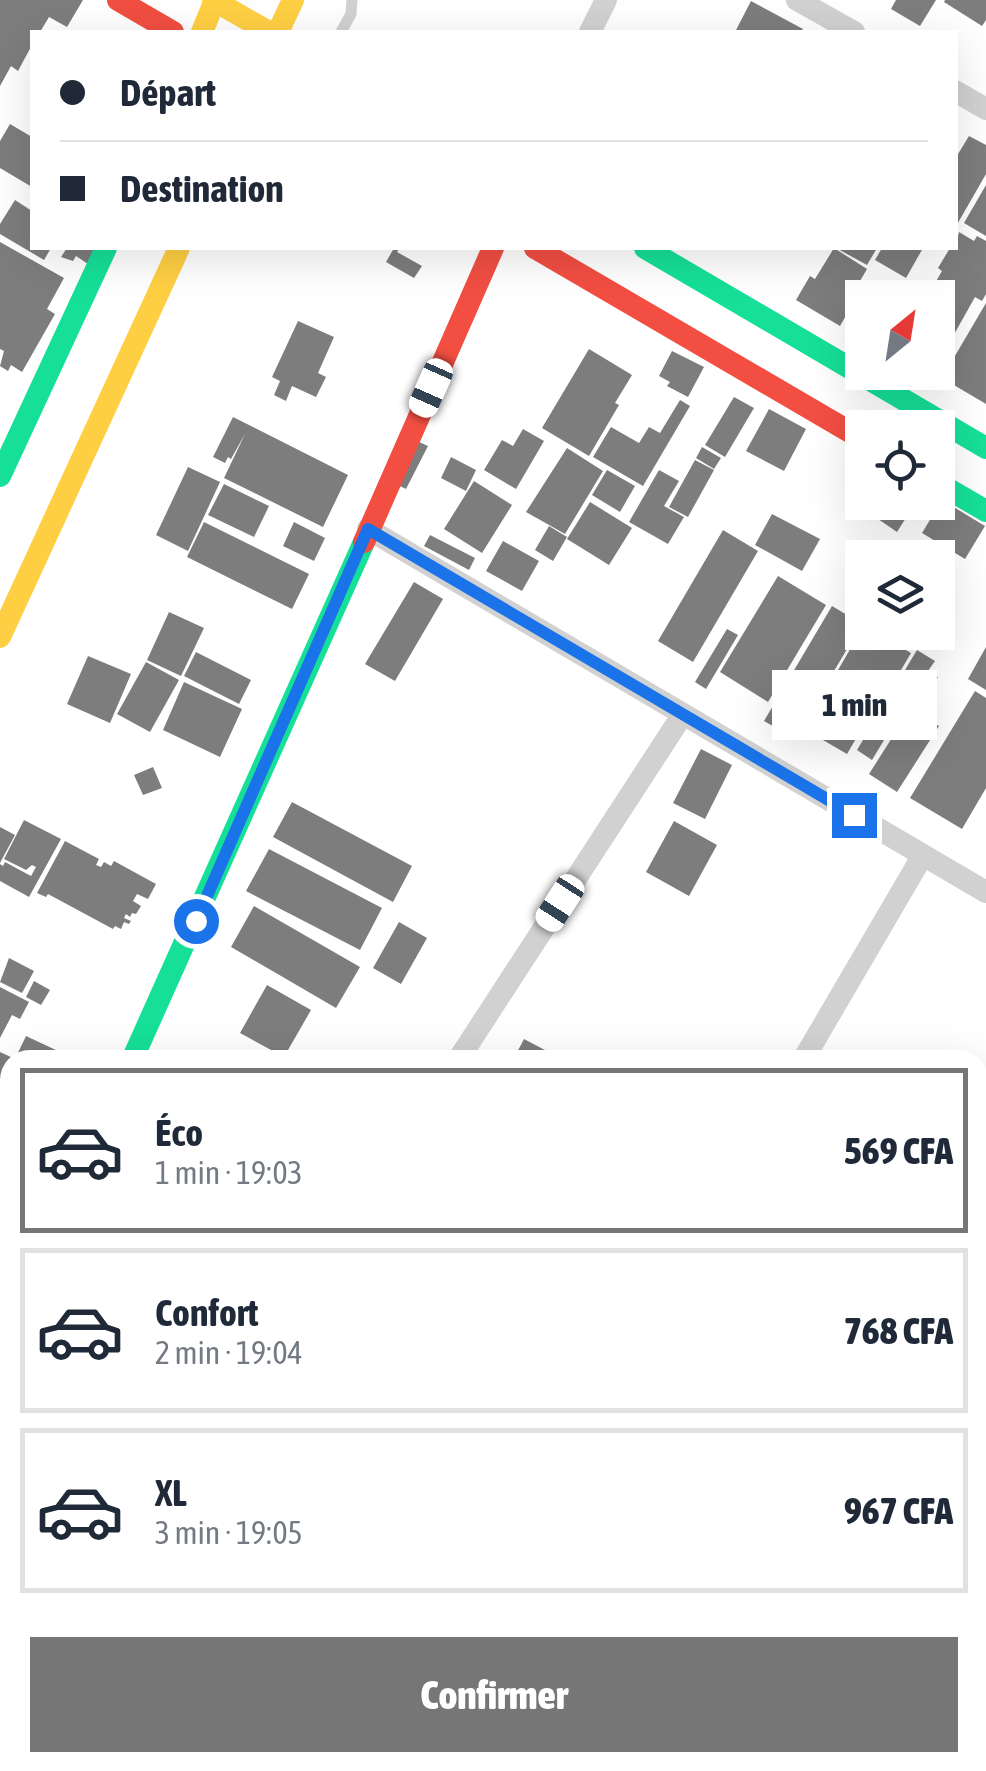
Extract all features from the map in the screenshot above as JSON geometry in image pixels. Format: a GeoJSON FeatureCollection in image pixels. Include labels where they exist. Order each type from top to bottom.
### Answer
{"type":"FeatureCollection","features":[{"type":"Feature","properties":{"kind":"street"},"geometry":{"type":"LineString","coordinates":[[118,0],[170,30]]}},
{"type":"Feature","properties":{"kind":"street"},"geometry":{"type":"LineString","coordinates":[[203,30],[214,0],[266,30]]}},
{"type":"Feature","properties":{"kind":"street"},"geometry":{"type":"LineString","coordinates":[[279,30],[293,0]]}},
{"type":"Feature","properties":{"kind":"street"},"geometry":{"type":"LineString","coordinates":[[591,30],[606,0]]}},
{"type":"Feature","properties":{"kind":"street"},"geometry":{"type":"LineString","coordinates":[[798,0],[850,30]]}},
{"type":"Feature","properties":{"kind":"street"},"geometry":{"type":"LineString","coordinates":[[958,93],[986,109]]}},
{"type":"Feature","properties":{"kind":"street"},"geometry":{"type":"LineString","coordinates":[[0,476],[105,250]]}},
{"type":"Feature","properties":{"kind":"street"},"geometry":{"type":"LineString","coordinates":[[0,636],[178,250]]}},
{"type":"Feature","properties":{"kind":"street"},"geometry":{"type":"LineString","coordinates":[[136,1050],[492,250]]}},
{"type":"Feature","properties":{"kind":"street"},"geometry":{"type":"LineString","coordinates":[[538,250],[845,429]]}},
{"type":"Feature","properties":{"kind":"street"},"geometry":{"type":"LineString","coordinates":[[648,250],[986,448]]}},
{"type":"Feature","properties":{"kind":"street"},"geometry":{"type":"LineString","coordinates":[[955,493],[986,511]]}},
{"type":"Feature","properties":{"kind":"street"},"geometry":{"type":"LineString","coordinates":[[368,529],[986,892]]}},
{"type":"Feature","properties":{"kind":"street"},"geometry":{"type":"LineString","coordinates":[[465,1050],[683,714]]}},
{"type":"Feature","properties":{"kind":"street"},"geometry":{"type":"LineString","coordinates":[[809,1050],[923,855]]}},
{"type":"Feature","properties":{"kind":"lane"},"geometry":{"type":"LineString","coordinates":[[342,30],[351,14],[352,0]]}},
{"type":"Feature","properties":{"kind":"building"},"geometry":{"type":"Polygon","coordinates":[[[0,0],[83,0],[67,27],[49,17],[41,30],[30,30],[30,49],[18,71],[11,66],[0,86],[0,0]]]}},
{"type":"Feature","properties":{"kind":"building"},"geometry":{"type":"Polygon","coordinates":[[[896,0],[936,0],[920,26],[891,9],[896,0]]]}},
{"type":"Feature","properties":{"kind":"building"},"geometry":{"type":"Polygon","coordinates":[[[945,0],[986,0],[986,20],[982,26],[945,0]]]}},
{"type":"Feature","properties":{"kind":"building"},"geometry":{"type":"Polygon","coordinates":[[[751,1],[803,29],[802,30],[736,30],[751,1]]]}},
{"type":"Feature","properties":{"kind":"building"},"geometry":{"type":"Polygon","coordinates":[[[10,124],[30,136],[30,186],[0,168],[0,141],[10,124]]]}},
{"type":"Feature","properties":{"kind":"building"},"geometry":{"type":"Polygon","coordinates":[[[969,136],[986,145],[986,174],[958,223],[958,154],[969,136]]]}},
{"type":"Feature","properties":{"kind":"building"},"geometry":{"type":"Polygon","coordinates":[[[986,185],[986,236],[964,223],[986,185]]]}},
{"type":"Feature","properties":{"kind":"building"},"geometry":{"type":"Polygon","coordinates":[[[15,200],[30,210],[30,250],[50,250],[44,260],[0,234],[0,224],[15,200]]]}},
{"type":"Feature","properties":{"kind":"building"},"geometry":{"type":"Polygon","coordinates":[[[959,232],[974,241],[977,236],[986,241],[986,294],[982,301],[975,297],[955,333],[955,280],[937,280],[942,271],[938,268],[949,250],[958,250],[959,232]]]}},
{"type":"Feature","properties":{"kind":"building"},"geometry":{"type":"Polygon","coordinates":[[[0,242],[64,278],[47,309],[55,314],[22,372],[11,365],[8,371],[0,366],[4,351],[0,349],[0,242]]]}},
{"type":"Feature","properties":{"kind":"building"},"geometry":{"type":"Polygon","coordinates":[[[66,250],[94,250],[91,266],[76,256],[73,261],[61,257],[66,250]]]}},
{"type":"Feature","properties":{"kind":"building"},"geometry":{"type":"Polygon","coordinates":[[[393,250],[398,250],[422,266],[414,278],[386,262],[393,250]]]}},
{"type":"Feature","properties":{"kind":"building"},"geometry":{"type":"Polygon","coordinates":[[[833,250],[867,269],[861,280],[845,280],[845,317],[840,326],[796,300],[810,276],[815,279],[833,250]]]}},
{"type":"Feature","properties":{"kind":"building"},"geometry":{"type":"Polygon","coordinates":[[[840,250],[876,250],[867,265],[840,250]]]}},
{"type":"Feature","properties":{"kind":"building"},"geometry":{"type":"Polygon","coordinates":[[[881,250],[922,250],[906,278],[875,260],[881,250]]]}},
{"type":"Feature","properties":{"kind":"building"},"geometry":{"type":"Polygon","coordinates":[[[986,303],[986,404],[955,386],[955,356],[986,303]]]}},
{"type":"Feature","properties":{"kind":"building"},"geometry":{"type":"Polygon","coordinates":[[[298,321],[334,337],[318,373],[326,377],[316,397],[292,386],[286,401],[274,395],[280,381],[272,377],[298,321]]]}},
{"type":"Feature","properties":{"kind":"building"},"geometry":{"type":"Polygon","coordinates":[[[589,349],[632,375],[589,456],[542,428],[589,349]]]}},
{"type":"Feature","properties":{"kind":"building"},"geometry":{"type":"Polygon","coordinates":[[[672,351],[704,367],[688,397],[667,386],[670,382],[659,376],[672,351]]]}},
{"type":"Feature","properties":{"kind":"building"},"geometry":{"type":"Polygon","coordinates":[[[734,397],[754,408],[725,457],[705,445],[734,397]]]}},
{"type":"Feature","properties":{"kind":"building"},"geometry":{"type":"Polygon","coordinates":[[[680,400],[690,406],[643,486],[593,457],[611,427],[639,443],[649,427],[660,433],[680,400]]]}},
{"type":"Feature","properties":{"kind":"building"},"geometry":{"type":"Polygon","coordinates":[[[769,409],[806,429],[784,471],[746,451],[769,409]]]}},
{"type":"Feature","properties":{"kind":"building"},"geometry":{"type":"Polygon","coordinates":[[[233,417],[348,475],[323,527],[224,478],[245,434],[231,459],[228,457],[225,463],[213,457],[233,417]]]}},
{"type":"Feature","properties":{"kind":"building"},"geometry":{"type":"Polygon","coordinates":[[[523,429],[544,441],[516,489],[484,470],[502,440],[513,446],[523,429]]]}},
{"type":"Feature","properties":{"kind":"building"},"geometry":{"type":"Polygon","coordinates":[[[406,436],[428,446],[406,489],[385,479],[406,436]]]}},
{"type":"Feature","properties":{"kind":"building"},"geometry":{"type":"Polygon","coordinates":[[[702,447],[721,458],[714,469],[696,458],[702,447]]]}},
{"type":"Feature","properties":{"kind":"building"},"geometry":{"type":"Polygon","coordinates":[[[567,448],[603,471],[565,534],[526,512],[567,448]]]}},
{"type":"Feature","properties":{"kind":"building"},"geometry":{"type":"Polygon","coordinates":[[[451,457],[476,470],[466,491],[441,478],[451,457]]]}},
{"type":"Feature","properties":{"kind":"building"},"geometry":{"type":"Polygon","coordinates":[[[695,460],[714,470],[688,517],[669,507],[695,460]]]}},
{"type":"Feature","properties":{"kind":"building"},"geometry":{"type":"Polygon","coordinates":[[[188,467],[220,482],[188,551],[156,535],[188,467]]]}},
{"type":"Feature","properties":{"kind":"building"},"geometry":{"type":"Polygon","coordinates":[[[607,470],[635,486],[620,512],[592,495],[607,470]]]}},
{"type":"Feature","properties":{"kind":"building"},"geometry":{"type":"Polygon","coordinates":[[[659,470],[679,481],[664,506],[684,517],[668,544],[629,522],[659,470]]]}},
{"type":"Feature","properties":{"kind":"building"},"geometry":{"type":"Polygon","coordinates":[[[474,481],[512,505],[482,553],[444,529],[474,481]]]}},
{"type":"Feature","properties":{"kind":"building"},"geometry":{"type":"Polygon","coordinates":[[[224,484],[269,506],[254,537],[208,515],[224,484]]]}},
{"type":"Feature","properties":{"kind":"building"},"geometry":{"type":"Polygon","coordinates":[[[590,502],[632,528],[609,565],[567,539],[590,502]]]}},
{"type":"Feature","properties":{"kind":"building"},"geometry":{"type":"Polygon","coordinates":[[[955,508],[985,526],[965,559],[955,553],[955,540],[934,540],[922,533],[930,520],[955,520],[955,508]]]}},
{"type":"Feature","properties":{"kind":"building"},"geometry":{"type":"Polygon","coordinates":[[[772,514],[820,539],[802,571],[755,545],[772,514]]]}},
{"type":"Feature","properties":{"kind":"building"},"geometry":{"type":"Polygon","coordinates":[[[879,520],[905,520],[897,532],[879,520]]]}},
{"type":"Feature","properties":{"kind":"building"},"geometry":{"type":"Polygon","coordinates":[[[204,522],[309,574],[292,609],[187,557],[204,522]]]}},
{"type":"Feature","properties":{"kind":"building"},"geometry":{"type":"Polygon","coordinates":[[[294,522],[325,538],[314,561],[283,546],[294,522]]]}},
{"type":"Feature","properties":{"kind":"building"},"geometry":{"type":"Polygon","coordinates":[[[549,526],[567,537],[553,561],[535,550],[549,526]]]}},
{"type":"Feature","properties":{"kind":"building"},"geometry":{"type":"Polygon","coordinates":[[[723,530],[758,551],[693,662],[658,641],[723,530]]]}},
{"type":"Feature","properties":{"kind":"building"},"geometry":{"type":"Polygon","coordinates":[[[430,535],[475,558],[469,570],[424,546],[430,535]]]}},
{"type":"Feature","properties":{"kind":"building"},"geometry":{"type":"Polygon","coordinates":[[[503,541],[539,561],[522,591],[486,571],[503,541]]]}},
{"type":"Feature","properties":{"kind":"building"},"geometry":{"type":"Polygon","coordinates":[[[778,576],[826,605],[768,702],[720,672],[778,576]]]}},
{"type":"Feature","properties":{"kind":"building"},"geometry":{"type":"Polygon","coordinates":[[[414,582],[443,599],[395,681],[365,664],[414,582]]]}},
{"type":"Feature","properties":{"kind":"building"},"geometry":{"type":"Polygon","coordinates":[[[832,606],[845,614],[846,650],[794,738],[764,721],[832,606]]]}},
{"type":"Feature","properties":{"kind":"building"},"geometry":{"type":"Polygon","coordinates":[[[169,612],[204,628],[181,676],[147,660],[169,612]]]}},
{"type":"Feature","properties":{"kind":"building"},"geometry":{"type":"Polygon","coordinates":[[[727,629],[738,635],[706,689],[695,682],[727,629]]]}},
{"type":"Feature","properties":{"kind":"building"},"geometry":{"type":"Polygon","coordinates":[[[986,647],[986,690],[968,679],[986,647]]]}},
{"type":"Feature","properties":{"kind":"building"},"geometry":{"type":"Polygon","coordinates":[[[850,650],[911,653],[847,754],[804,729],[850,650]]]}},
{"type":"Feature","properties":{"kind":"building"},"geometry":{"type":"Polygon","coordinates":[[[917,650],[935,661],[928,671],[938,677],[918,709],[907,702],[872,760],[857,750],[917,650]]]}},
{"type":"Feature","properties":{"kind":"building"},"geometry":{"type":"Polygon","coordinates":[[[196,652],[251,680],[239,704],[184,676],[196,652]]]}},
{"type":"Feature","properties":{"kind":"building"},"geometry":{"type":"Polygon","coordinates":[[[88,656],[131,674],[110,723],[67,704],[88,656]]]}},
{"type":"Feature","properties":{"kind":"building"},"geometry":{"type":"Polygon","coordinates":[[[146,662],[179,680],[150,732],[117,714],[146,662]]]}},
{"type":"Feature","properties":{"kind":"building"},"geometry":{"type":"Polygon","coordinates":[[[184,682],[242,709],[220,757],[163,730],[184,682]]]}},
{"type":"Feature","properties":{"kind":"building"},"geometry":{"type":"Polygon","coordinates":[[[975,691],[986,698],[986,788],[962,829],[910,798],[975,691]]]}},
{"type":"Feature","properties":{"kind":"building"},"geometry":{"type":"Polygon","coordinates":[[[911,708],[939,726],[897,792],[869,774],[911,708]]]}},
{"type":"Feature","properties":{"kind":"building"},"geometry":{"type":"Polygon","coordinates":[[[701,749],[732,765],[705,819],[673,803],[701,749]]]}},
{"type":"Feature","properties":{"kind":"building"},"geometry":{"type":"Polygon","coordinates":[[[153,767],[162,788],[143,795],[134,775],[153,767]]]}},
{"type":"Feature","properties":{"kind":"building"},"geometry":{"type":"Polygon","coordinates":[[[292,802],[412,866],[393,902],[273,837],[292,802]]]}},
{"type":"Feature","properties":{"kind":"building"},"geometry":{"type":"Polygon","coordinates":[[[24,820],[61,839],[29,897],[0,881],[0,864],[5,862],[31,876],[36,867],[32,865],[26,870],[4,859],[24,820]]]}},
{"type":"Feature","properties":{"kind":"building"},"geometry":{"type":"Polygon","coordinates":[[[674,821],[717,845],[689,896],[646,872],[674,821]]]}},
{"type":"Feature","properties":{"kind":"building"},"geometry":{"type":"Polygon","coordinates":[[[0,827],[15,835],[0,863],[0,827]]]}},
{"type":"Feature","properties":{"kind":"building"},"geometry":{"type":"Polygon","coordinates":[[[65,841],[99,859],[96,865],[101,867],[104,862],[111,866],[114,861],[156,884],[148,899],[137,894],[133,901],[141,906],[136,914],[126,914],[124,918],[131,921],[129,924],[124,922],[121,929],[113,929],[48,894],[46,897],[37,893],[65,841]]]}},
{"type":"Feature","properties":{"kind":"building"},"geometry":{"type":"Polygon","coordinates":[[[269,849],[382,908],[360,950],[246,891],[269,849]]]}},
{"type":"Feature","properties":{"kind":"building"},"geometry":{"type":"Polygon","coordinates":[[[254,906],[360,967],[336,1008],[231,947],[254,906]]]}},
{"type":"Feature","properties":{"kind":"building"},"geometry":{"type":"Polygon","coordinates":[[[399,922],[427,938],[401,984],[373,968],[399,922]]]}},
{"type":"Feature","properties":{"kind":"building"},"geometry":{"type":"Polygon","coordinates":[[[9,958],[34,971],[22,993],[0,982],[9,958]]]}},
{"type":"Feature","properties":{"kind":"building"},"geometry":{"type":"Polygon","coordinates":[[[34,981],[50,990],[41,1005],[26,997],[34,981]]]}},
{"type":"Feature","properties":{"kind":"building"},"geometry":{"type":"Polygon","coordinates":[[[267,985],[311,1010],[288,1050],[271,1050],[240,1033],[267,985]]]}},
{"type":"Feature","properties":{"kind":"building"},"geometry":{"type":"Polygon","coordinates":[[[0,987],[29,1002],[20,1019],[12,1015],[0,1038],[0,987]]]}},
{"type":"Feature","properties":{"kind":"building"},"geometry":{"type":"Polygon","coordinates":[[[26,1036],[56,1050],[19,1050],[26,1036]]]}},
{"type":"Feature","properties":{"kind":"building"},"geometry":{"type":"Polygon","coordinates":[[[524,1039],[545,1050],[518,1050],[524,1039]]]}},
{"type":"Feature","properties":{"kind":"traffic: fast"},"geometry":{"type":"LineString","coordinates":[[0,476],[105,250]]}},
{"type":"Feature","properties":{"kind":"traffic: fast"},"geometry":{"type":"LineString","coordinates":[[648,250],[986,448]]}},
{"type":"Feature","properties":{"kind":"traffic: fast"},"geometry":{"type":"LineString","coordinates":[[955,493],[986,511]]}},
{"type":"Feature","properties":{"kind":"traffic: fast"},"geometry":{"type":"LineString","coordinates":[[136,1050],[364,542]]}},
{"type":"Feature","properties":{"kind":"traffic: slow"},"geometry":{"type":"LineString","coordinates":[[213,0],[266,30]]}},
{"type":"Feature","properties":{"kind":"traffic: slow"},"geometry":{"type":"LineString","coordinates":[[203,30],[215,0]]}},
{"type":"Feature","properties":{"kind":"traffic: slow"},"geometry":{"type":"LineString","coordinates":[[279,30],[293,0]]}},
{"type":"Feature","properties":{"kind":"traffic: slow"},"geometry":{"type":"LineString","coordinates":[[0,637],[178,250]]}},
{"type":"Feature","properties":{"kind":"traffic: jam"},"geometry":{"type":"LineString","coordinates":[[118,0],[170,30]]}},
{"type":"Feature","properties":{"kind":"traffic: jam"},"geometry":{"type":"LineString","coordinates":[[364,542],[492,250]]}},
{"type":"Feature","properties":{"kind":"traffic: jam"},"geometry":{"type":"LineString","coordinates":[[538,250],[845,429]]}},
{"type":"Feature","properties":{"kind":"route"},"geometry":{"type":"LineString","coordinates":[[196,921],[368,529],[854,815]]}}]}
